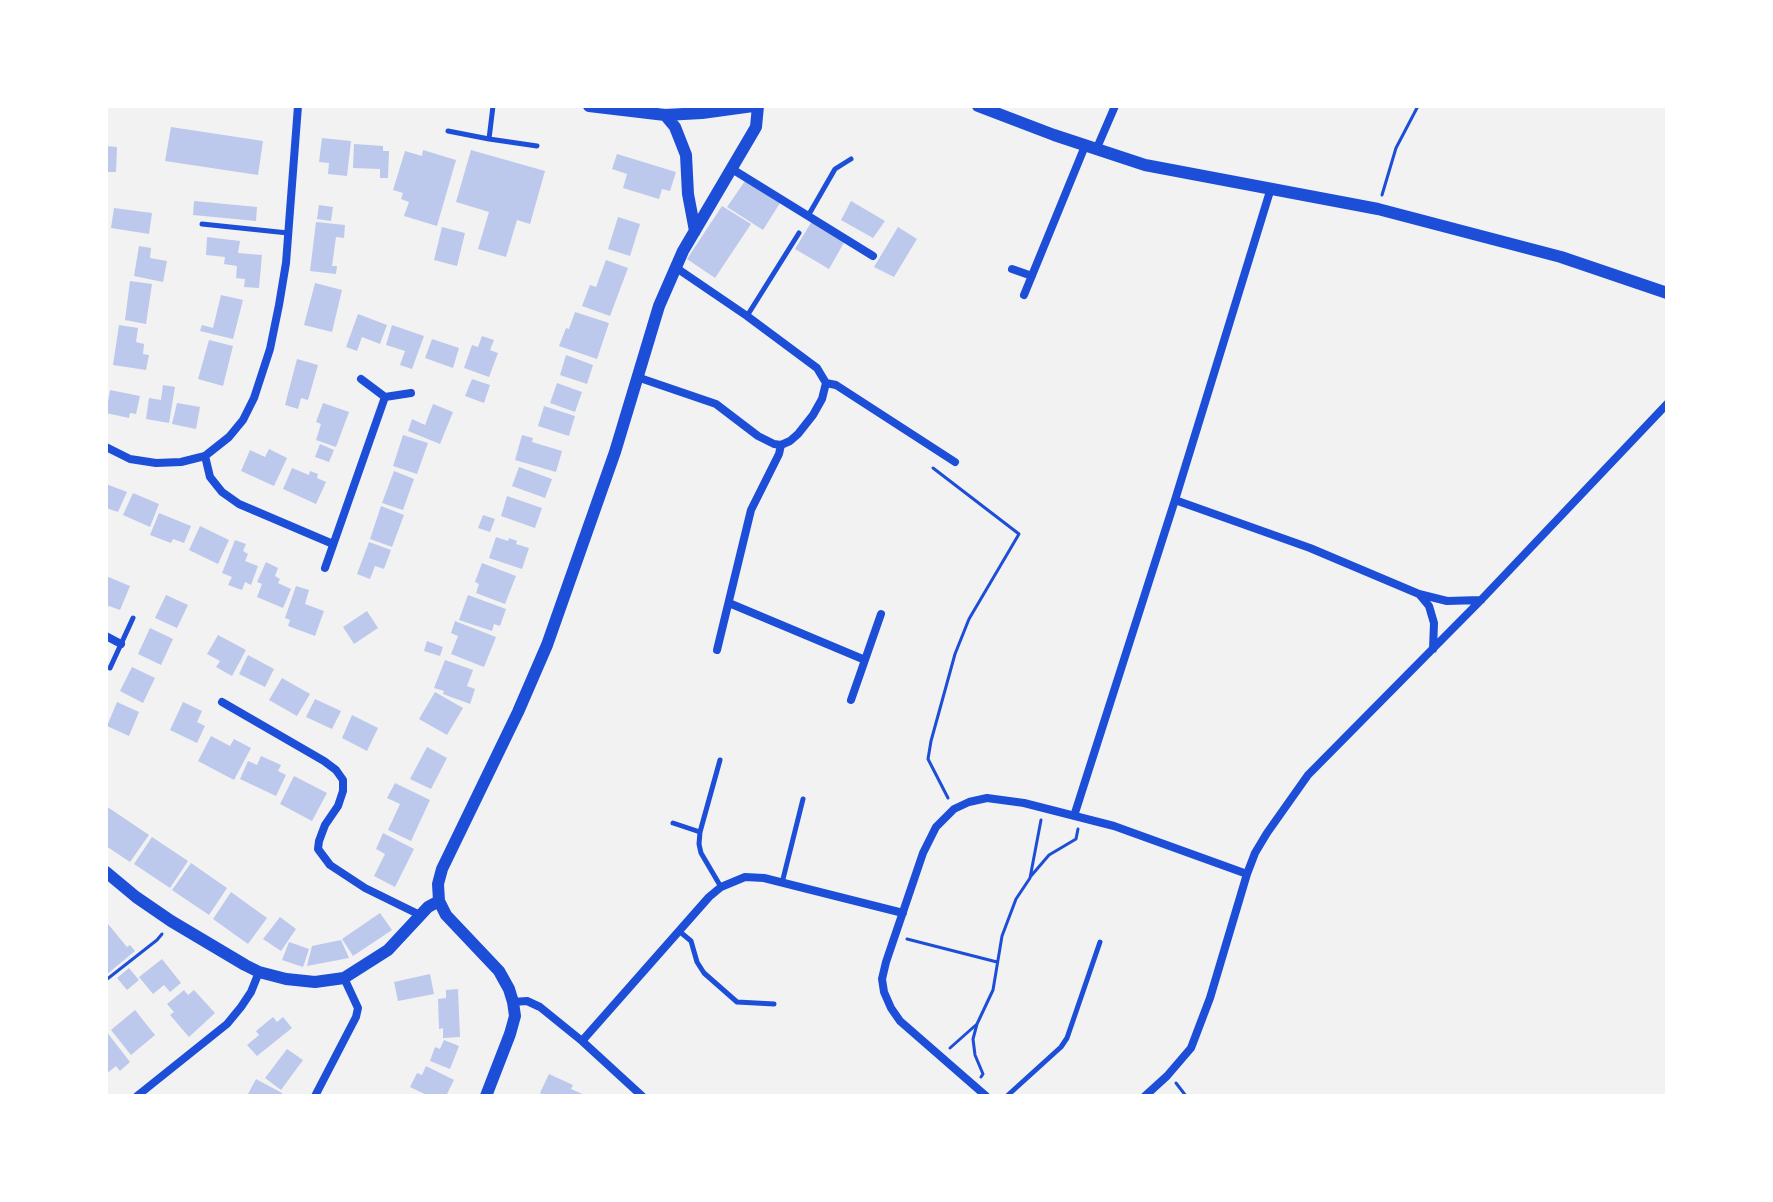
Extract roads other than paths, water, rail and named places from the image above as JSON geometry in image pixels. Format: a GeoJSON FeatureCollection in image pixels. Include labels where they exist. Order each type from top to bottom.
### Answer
{"type":"FeatureCollection","features":[{"type":"Feature","properties":{"kind":"street"},"geometry":{"type":"LineString","coordinates":[[106,447],[130,459],[156,463],[181,462],[205,456],[229,437],[243,420],[254,398],[270,349],[279,305],[286,263],[298,106]]}},
{"type":"Feature","properties":{"kind":"street"},"geometry":{"type":"LineString","coordinates":[[486,1096],[510,1034],[515,1016],[513,1002],[499,971],[446,915],[439,901],[438,884],[442,869],[547,645],[615,452],[659,306],[675,267],[756,127],[755,106],[665,115],[589,106]]}},
{"type":"Feature","properties":{"kind":"street"},"geometry":{"type":"LineString","coordinates":[[978,106],[1145,165],[1378,209],[1561,257],[1667,293]]}},
{"type":"Feature","properties":{"kind":"street"},"geometry":{"type":"LineString","coordinates":[[1024,295],[1091,148],[1115,106]]}},
{"type":"Feature","properties":{"kind":"street"},"geometry":{"type":"LineString","coordinates":[[665,115],[675,127],[686,155],[688,194],[695,231]]}},
{"type":"Feature","properties":{"kind":"street"},"geometry":{"type":"LineString","coordinates":[[732,169],[873,256]]}},
{"type":"Feature","properties":{"kind":"street"},"geometry":{"type":"LineString","coordinates":[[1078,817],[1271,188]]}},
{"type":"Feature","properties":{"kind":"street"},"geometry":{"type":"LineString","coordinates":[[637,377],[716,404],[758,436],[781,445],[790,441],[813,415],[822,399],[826,383],[817,368],[675,267]]}},
{"type":"Feature","properties":{"kind":"street"},"geometry":{"type":"LineString","coordinates":[[1012,269],[1032,276]]}},
{"type":"Feature","properties":{"kind":"street"},"geometry":{"type":"LineString","coordinates":[[361,379],[385,397],[411,393]]}},
{"type":"Feature","properties":{"kind":"street"},"geometry":{"type":"LineString","coordinates":[[826,383],[836,385],[955,462]]}},
{"type":"Feature","properties":{"kind":"street"},"geometry":{"type":"LineString","coordinates":[[325,568],[385,397]]}},
{"type":"Feature","properties":{"kind":"street"},"geometry":{"type":"LineString","coordinates":[[1145,1096],[1191,1048],[1210,998],[1255,853],[1308,775],[1481,600],[1667,404]]}},
{"type":"Feature","properties":{"kind":"street"},"geometry":{"type":"LineString","coordinates":[[717,650],[751,510],[781,445]]}},
{"type":"Feature","properties":{"kind":"street"},"geometry":{"type":"LineString","coordinates":[[205,456],[210,477],[222,492],[239,504],[333,544]]}},
{"type":"Feature","properties":{"kind":"street"},"geometry":{"type":"LineString","coordinates":[[1175,500],[1310,548],[1419,594],[1447,601],[1481,600]]}},
{"type":"Feature","properties":{"kind":"street"},"geometry":{"type":"LineString","coordinates":[[1419,594],[1429,606],[1434,623],[1433,649]]}},
{"type":"Feature","properties":{"kind":"street"},"geometry":{"type":"LineString","coordinates":[[729,603],[865,660]]}},
{"type":"Feature","properties":{"kind":"street"},"geometry":{"type":"LineString","coordinates":[[851,700],[881,614]]}},
{"type":"Feature","properties":{"kind":"street"},"geometry":{"type":"LineString","coordinates":[[106,636],[121,644]]}},
{"type":"Feature","properties":{"kind":"street"},"geometry":{"type":"LineString","coordinates":[[222,702],[336,770],[343,780],[343,791],[338,806],[325,825],[318,849],[330,865],[365,888],[420,915]]}},
{"type":"Feature","properties":{"kind":"street"},"geometry":{"type":"LineString","coordinates":[[986,1096],[900,1021],[884,992],[882,979],[923,853],[936,827],[954,809],[987,798],[1024,803],[1114,826],[1247,874]]}},
{"type":"Feature","properties":{"kind":"street"},"geometry":{"type":"LineString","coordinates":[[106,872],[171,921],[259,972],[315,982],[344,978],[388,950],[428,907],[439,901]]}},
{"type":"Feature","properties":{"kind":"street"},"geometry":{"type":"LineString","coordinates":[[582,1041],[709,897],[721,887],[745,877],[903,913]]}},
{"type":"Feature","properties":{"kind":"street"},"geometry":{"type":"LineString","coordinates":[[137,1096],[227,1024],[251,992],[259,972]]}},
{"type":"Feature","properties":{"kind":"street"},"geometry":{"type":"LineString","coordinates":[[315,1096],[356,1017],[356,1000],[344,978]]}},
{"type":"Feature","properties":{"kind":"street"},"geometry":{"type":"LineString","coordinates":[[513,1002],[535,1004],[582,1041],[642,1096]]}},
{"type":"Feature","properties":{"kind":"lane"},"geometry":{"type":"LineString","coordinates":[[489,139],[493,106]]}},
{"type":"Feature","properties":{"kind":"lane"},"geometry":{"type":"LineString","coordinates":[[448,131],[537,146]]}},
{"type":"Feature","properties":{"kind":"lane"},"geometry":{"type":"LineString","coordinates":[[808,216],[835,169],[851,159]]}},
{"type":"Feature","properties":{"kind":"lane"},"geometry":{"type":"LineString","coordinates":[[202,224],[288,233]]}},
{"type":"Feature","properties":{"kind":"lane"},"geometry":{"type":"LineString","coordinates":[[747,316],[799,233]]}},
{"type":"Feature","properties":{"kind":"lane"},"geometry":{"type":"LineString","coordinates":[[110,668],[133,618]]}},
{"type":"Feature","properties":{"kind":"lane"},"geometry":{"type":"LineString","coordinates":[[720,760],[699,844],[721,887]]}},
{"type":"Feature","properties":{"kind":"lane"},"geometry":{"type":"LineString","coordinates":[[782,883],[803,799]]}},
{"type":"Feature","properties":{"kind":"lane"},"geometry":{"type":"LineString","coordinates":[[673,823],[700,832]]}},
{"type":"Feature","properties":{"kind":"lane"},"geometry":{"type":"LineString","coordinates":[[679,931],[691,941],[704,973],[737,1002],[774,1004]]}},
{"type":"Feature","properties":{"kind":"lane"},"geometry":{"type":"LineString","coordinates":[[1007,1096],[1067,1038],[1100,942]]}}]}
